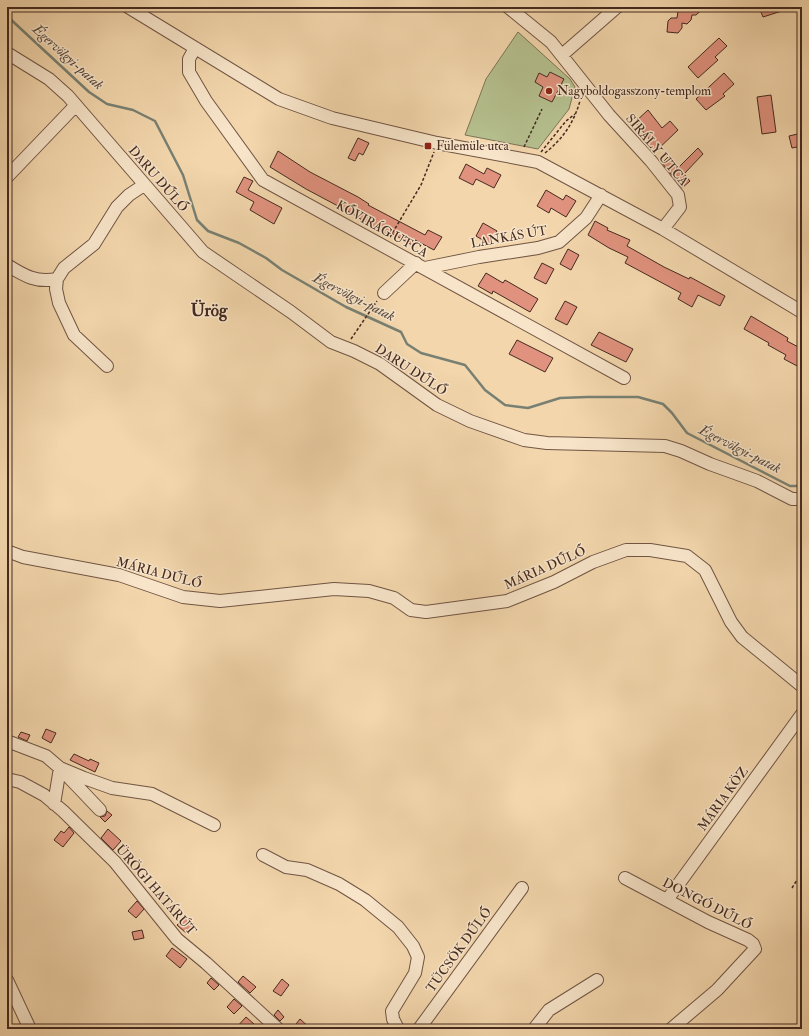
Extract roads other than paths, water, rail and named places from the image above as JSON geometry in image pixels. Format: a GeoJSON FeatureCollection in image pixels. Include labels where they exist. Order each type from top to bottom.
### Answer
{"type":"FeatureCollection","features":[{"type":"Feature","properties":{"kind":"street"},"geometry":{"type":"LineString","coordinates":[[128,7],[279,100],[332,118],[438,143],[536,160],[663,229],[802,312]]}},
{"type":"Feature","properties":{"kind":"street","name":"SIRÁLY UTCA"},"geometry":{"type":"LineString","coordinates":[[508,7],[551,42],[609,115],[651,161],[678,195],[680,206],[663,229]]}},
{"type":"Feature","properties":{"kind":"street"},"geometry":{"type":"LineString","coordinates":[[562,55],[617,7]]}},
{"type":"Feature","properties":{"kind":"street","name":"KŐVIRÁG UTCA"},"geometry":{"type":"LineString","coordinates":[[195,48],[190,60],[189,72],[206,100],[263,180],[624,378]]}},
{"type":"Feature","properties":{"kind":"street","name":"DARU DŰLŐ"},"geometry":{"type":"LineString","coordinates":[[7,54],[49,80],[76,105],[203,252],[291,312],[331,342],[354,351],[380,364],[437,405],[457,415],[524,440],[547,443],[665,446],[757,481],[792,499],[802,500]]}},
{"type":"Feature","properties":{"kind":"street"},"geometry":{"type":"LineString","coordinates":[[7,177],[76,105]]}},
{"type":"Feature","properties":{"kind":"street"},"geometry":{"type":"LineString","coordinates":[[107,366],[74,335],[59,303],[56,289],[57,279],[64,268],[94,244],[117,207],[129,195],[144,185]]}},
{"type":"Feature","properties":{"kind":"street","name":"LANKÁS ÚT"},"geometry":{"type":"LineString","coordinates":[[420,266],[538,248],[560,242],[586,218],[601,195]]}},
{"type":"Feature","properties":{"kind":"street"},"geometry":{"type":"LineString","coordinates":[[7,265],[21,274],[37,280],[57,279]]}},
{"type":"Feature","properties":{"kind":"street"},"geometry":{"type":"LineString","coordinates":[[384,293],[420,266]]}},
{"type":"Feature","properties":{"kind":"street","name":"MÁRIA DŰLŐ"},"geometry":{"type":"LineString","coordinates":[[7,551],[24,557],[119,575],[183,597],[220,601],[334,589],[369,591],[394,598],[411,610],[426,612],[507,601],[554,582],[593,562],[626,550],[650,550],[687,556],[705,570],[731,622],[742,637],[802,686]]}},
{"type":"Feature","properties":{"kind":"street","name":"MÁRIA KÖZ"},"geometry":{"type":"LineString","coordinates":[[667,900],[802,714]]}},
{"type":"Feature","properties":{"kind":"street"},"geometry":{"type":"LineString","coordinates":[[7,741],[46,756],[60,768],[100,810]]}},
{"type":"Feature","properties":{"kind":"street"},"geometry":{"type":"LineString","coordinates":[[54,804],[60,768]]}},
{"type":"Feature","properties":{"kind":"street"},"geometry":{"type":"LineString","coordinates":[[60,768],[112,788],[152,794],[214,825]]}},
{"type":"Feature","properties":{"kind":"street","name":"ÜRÖGI HATÁRÚT"},"geometry":{"type":"LineString","coordinates":[[7,779],[20,782],[44,795],[54,804],[97,844],[136,887],[177,939],[206,963],[278,1029]]}},
{"type":"Feature","properties":{"kind":"street"},"geometry":{"type":"LineString","coordinates":[[78,836],[90,848],[97,844]]}},
{"type":"Feature","properties":{"kind":"street"},"geometry":{"type":"LineString","coordinates":[[263,855],[286,867],[307,870],[339,884],[365,900],[398,927],[413,946],[418,957],[415,973],[392,1012],[393,1019],[398,1029]]}},
{"type":"Feature","properties":{"kind":"street","name":"DONGÓ DŰLŐ"},"geometry":{"type":"LineString","coordinates":[[625,878],[754,944],[755,949],[717,990],[671,1029]]}},
{"type":"Feature","properties":{"kind":"street","name":"TÜCSÖK DŰLŐ"},"geometry":{"type":"LineString","coordinates":[[419,1029],[522,888]]}},
{"type":"Feature","properties":{"kind":"street"},"geometry":{"type":"LineString","coordinates":[[7,980],[30,1029]]}},
{"type":"Feature","properties":{"kind":"street"},"geometry":{"type":"LineString","coordinates":[[534,1029],[549,1010],[597,980]]}},
{"type":"Feature","properties":{"kind":"waterway","name":"Égervölgyi-patak"},"geometry":{"type":"LineString","coordinates":[[7,16],[89,92],[107,104],[133,110],[155,121],[183,175],[197,220],[208,231],[239,243],[346,307],[401,332],[407,344],[421,353],[465,365],[485,390],[505,405],[528,408],[560,398],[638,397],[663,404],[687,433],[790,486],[802,486]]}},
{"type":"Feature","properties":{"kind":"place","name":"Nagyboldogasszony-templom"},"geometry":{"type":"Point","coordinates":[549,91]}},
{"type":"Feature","properties":{"kind":"place","name":"Fülemüle utca"},"geometry":{"type":"Point","coordinates":[428,146]}},
{"type":"Feature","properties":{"kind":"district","name":"Ürög"},"geometry":{"type":"Point","coordinates":[209,310]}}]}
